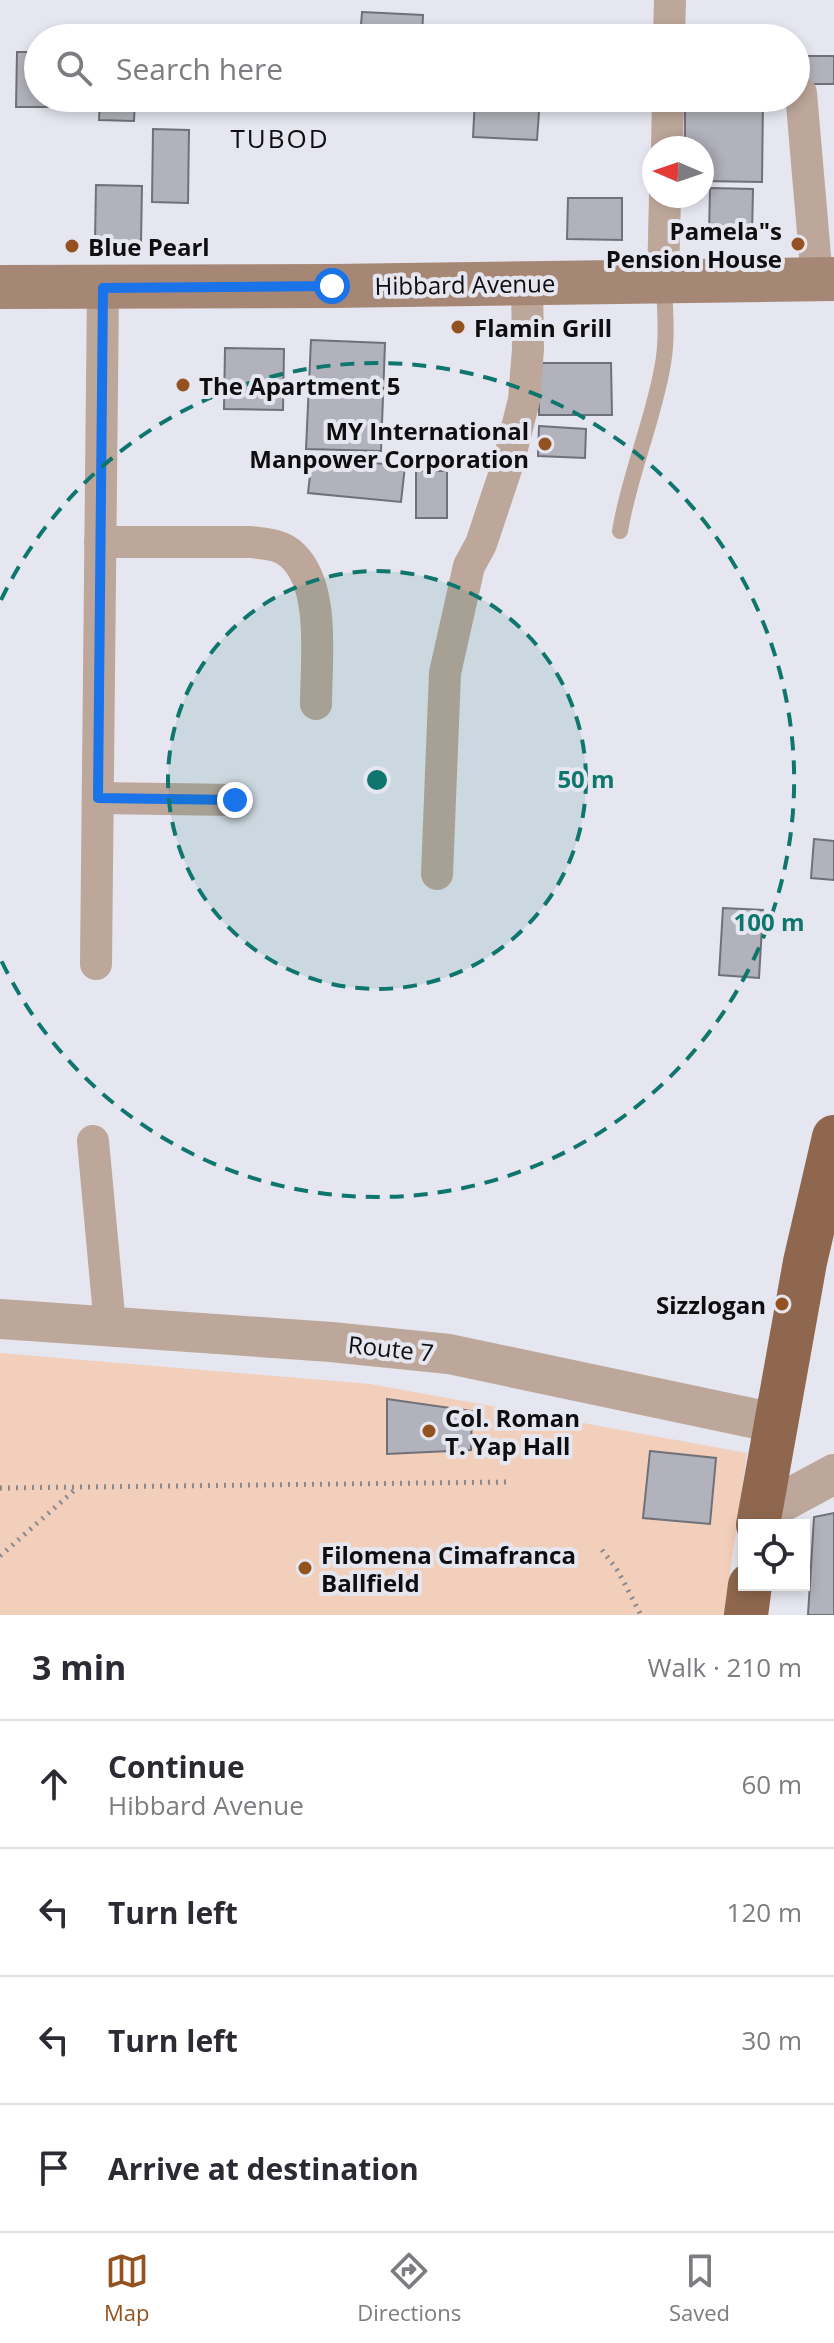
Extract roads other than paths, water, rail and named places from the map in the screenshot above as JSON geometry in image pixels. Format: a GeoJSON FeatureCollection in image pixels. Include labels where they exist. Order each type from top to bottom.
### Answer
{"type":"FeatureCollection","features":[{"type":"Feature","properties":{"kind":"highway"},"geometry":{"type":"LineString","coordinates":[[759,1519],[805,1262],[834,1137]]}},
{"type":"Feature","properties":{"kind":"highway"},"geometry":{"type":"LineString","coordinates":[[746,1615],[749,1591]]}},
{"type":"Feature","properties":{"kind":"main road","name":"Hibbard Avenue"},"geometry":{"type":"LineString","coordinates":[[0,287],[825,279]]}},
{"type":"Feature","properties":{"kind":"street"},"geometry":{"type":"LineString","coordinates":[[669,24],[670,0]]}},
{"type":"Feature","properties":{"kind":"street"},"geometry":{"type":"LineString","coordinates":[[667,136],[668,112]]}},
{"type":"Feature","properties":{"kind":"street"},"geometry":{"type":"LineString","coordinates":[[803,112],[825,279]]}},
{"type":"Feature","properties":{"kind":"street"},"geometry":{"type":"LineString","coordinates":[[663,281],[665,208]]}},
{"type":"Feature","properties":{"kind":"street"},"geometry":{"type":"LineString","coordinates":[[437,874],[445,673],[469,566],[481,544],[509,460],[524,400],[528,349],[527,283]]}},
{"type":"Feature","properties":{"kind":"street"},"geometry":{"type":"LineString","coordinates":[[96,964],[103,288]]}},
{"type":"Feature","properties":{"kind":"street"},"geometry":{"type":"LineString","coordinates":[[100,542],[251,542],[273,545],[290,553],[302,567],[311,587],[315,614],[316,704]]}},
{"type":"Feature","properties":{"kind":"street"},"geometry":{"type":"LineString","coordinates":[[98,798],[235,800]]}},
{"type":"Feature","properties":{"kind":"street"},"geometry":{"type":"LineString","coordinates":[[93,1141],[110,1326]]}},
{"type":"Feature","properties":{"kind":"street","name":"Route 7"},"geometry":{"type":"LineString","coordinates":[[0,1319],[331,1342],[449,1354],[775,1423]]}},
{"type":"Feature","properties":{"kind":"street"},"geometry":{"type":"LineString","coordinates":[[761,1519],[834,1474]]}},
{"type":"Feature","properties":{"kind":"lane"},"geometry":{"type":"LineString","coordinates":[[620,531],[627,492],[662,371],[666,345],[663,281]]}},
{"type":"Feature","properties":{"kind":"place","name":"Pamela\"s Pension House"},"geometry":{"type":"Point","coordinates":[798,244]}},
{"type":"Feature","properties":{"kind":"place","name":"Blue Pearl"},"geometry":{"type":"Point","coordinates":[72,246]}},
{"type":"Feature","properties":{"kind":"place","name":"Flamin Grill"},"geometry":{"type":"Point","coordinates":[458,327]}},
{"type":"Feature","properties":{"kind":"place","name":"The Apartment 5"},"geometry":{"type":"Point","coordinates":[183,385]}},
{"type":"Feature","properties":{"kind":"place","name":"MY International Manpower Corporation"},"geometry":{"type":"Point","coordinates":[545,444]}},
{"type":"Feature","properties":{"kind":"place","name":"Sizzlogan"},"geometry":{"type":"Point","coordinates":[782,1304]}},
{"type":"Feature","properties":{"kind":"place","name":"Col. Roman T. Yap Hall"},"geometry":{"type":"Point","coordinates":[429,1431]}},
{"type":"Feature","properties":{"kind":"place","name":"Filomena Cimafranca Ballfield"},"geometry":{"type":"Point","coordinates":[305,1568]}},
{"type":"Feature","properties":{"kind":"district","name":"TUBOD"},"geometry":{"type":"Point","coordinates":[280,138]}}]}
